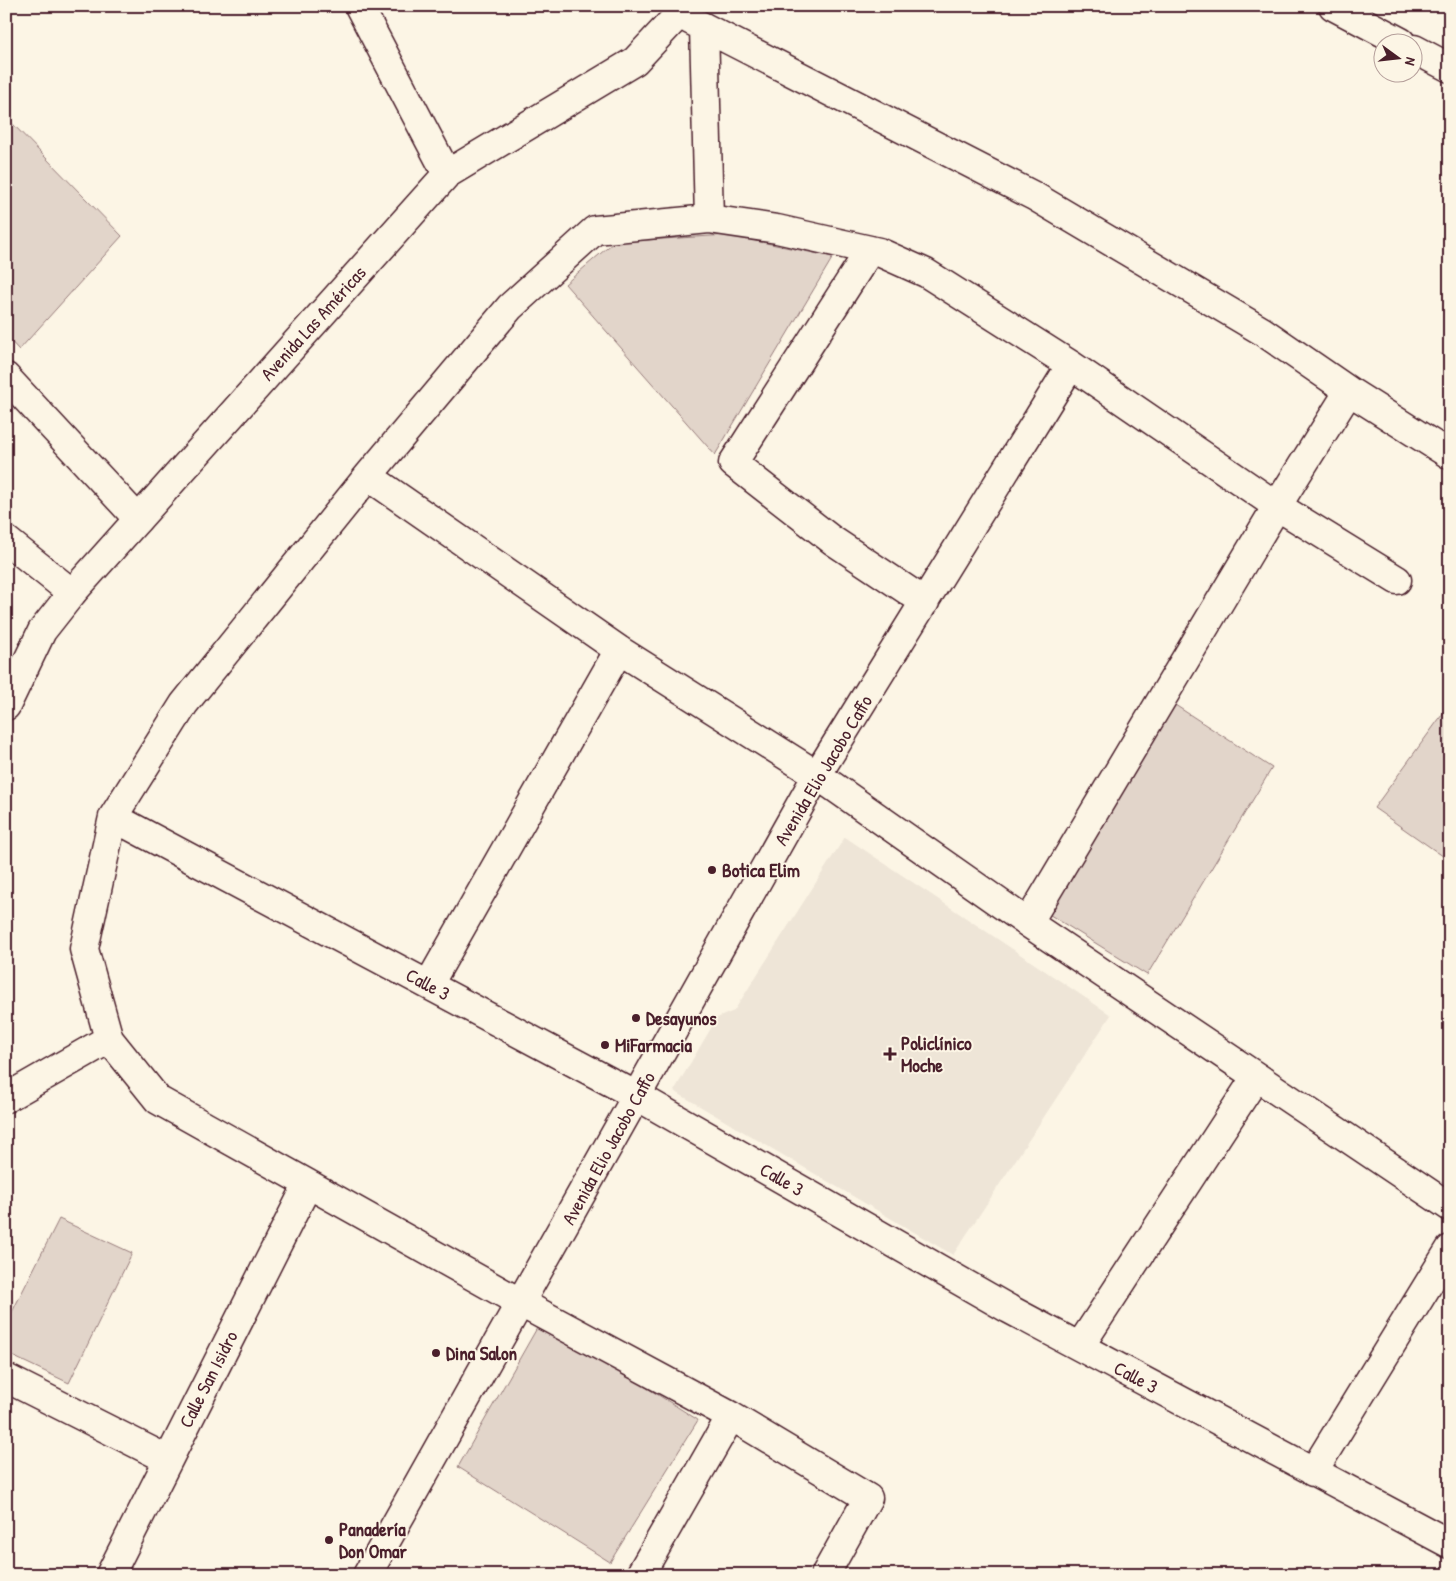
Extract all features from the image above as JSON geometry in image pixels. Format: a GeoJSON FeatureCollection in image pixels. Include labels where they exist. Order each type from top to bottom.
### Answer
{"type":"FeatureCollection","features":[{"type":"Feature","properties":{"kind":"street"},"geometry":{"type":"LineString","coordinates":[[359,6],[447,174]]}},
{"type":"Feature","properties":{"kind":"street"},"geometry":{"type":"LineString","coordinates":[[1333,6],[1382,32]]}},
{"type":"Feature","properties":{"kind":"street"},"geometry":{"type":"LineString","coordinates":[[681,10],[704,28],[1034,196],[1262,331],[1349,391],[1450,455]]}},
{"type":"Feature","properties":{"kind":"street","name":"Avenida Las Américas"},"geometry":{"type":"LineString","coordinates":[[6,706],[42,630],[72,593],[447,174],[635,61],[681,10]]}},
{"type":"Feature","properties":{"kind":"street"},"geometry":{"type":"LineString","coordinates":[[704,28],[709,219]]}},
{"type":"Feature","properties":{"kind":"street"},"geometry":{"type":"LineString","coordinates":[[1424,54],[1450,68]]}},
{"type":"Feature","properties":{"kind":"street"},"geometry":{"type":"LineString","coordinates":[[825,1575],[868,1498],[731,1416],[521,1303],[158,1100],[109,1039],[84,949],[113,817],[184,704],[368,476],[510,307],[595,230],[709,219],[777,228],[870,250],[926,273],[1071,364],[1277,506],[1397,580]]}},
{"type":"Feature","properties":{"kind":"street"},"geometry":{"type":"LineString","coordinates":[[870,250],[733,463],[832,540],[925,602]]}},
{"type":"Feature","properties":{"kind":"street","name":"Avenida Elio Jacobo Caffo"},"geometry":{"type":"LineString","coordinates":[[367,1575],[817,775],[1071,364]]}},
{"type":"Feature","properties":{"kind":"street"},"geometry":{"type":"LineString","coordinates":[[6,377],[138,519]]}},
{"type":"Feature","properties":{"kind":"street"},"geometry":{"type":"LineString","coordinates":[[1028,923],[1277,506],[1349,391]]}},
{"type":"Feature","properties":{"kind":"street"},"geometry":{"type":"LineString","coordinates":[[368,476],[619,650],[817,775],[1028,923],[1450,1207]]}},
{"type":"Feature","properties":{"kind":"street"},"geometry":{"type":"LineString","coordinates":[[6,540],[72,593]]}},
{"type":"Feature","properties":{"kind":"street"},"geometry":{"type":"LineString","coordinates":[[429,984],[619,650]]}},
{"type":"Feature","properties":{"kind":"street","name":"Calle 3"},"geometry":{"type":"LineString","coordinates":[[113,817],[637,1096],[1080,1346],[1450,1544]]}},
{"type":"Feature","properties":{"kind":"street"},"geometry":{"type":"LineString","coordinates":[[6,1098],[109,1039]]}},
{"type":"Feature","properties":{"kind":"street"},"geometry":{"type":"LineString","coordinates":[[1080,1346],[1256,1077]]}},
{"type":"Feature","properties":{"kind":"street","name":"Calle San Isidro"},"geometry":{"type":"LineString","coordinates":[[110,1575],[167,1459],[308,1184]]}},
{"type":"Feature","properties":{"kind":"street"},"geometry":{"type":"LineString","coordinates":[[1313,1472],[1450,1249]]}},
{"type":"Feature","properties":{"kind":"street"},"geometry":{"type":"LineString","coordinates":[[6,1378],[167,1459]]}},
{"type":"Feature","properties":{"kind":"street"},"geometry":{"type":"LineString","coordinates":[[640,1575],[731,1416]]}},
{"type":"Feature","properties":{"kind":"shaded area"},"geometry":{"type":"Polygon","coordinates":[[[6,117],[122,236],[19,350],[6,336],[6,117]]]}},
{"type":"Feature","properties":{"kind":"shaded area"},"geometry":{"type":"Polygon","coordinates":[[[728,235],[833,257],[715,455],[565,284],[614,242],[728,235]]]}},
{"type":"Feature","properties":{"kind":"shaded area"},"geometry":{"type":"Polygon","coordinates":[[[1172,703],[1272,768],[1147,975],[1047,913],[1172,703]]]}},
{"type":"Feature","properties":{"kind":"shaded area"},"geometry":{"type":"Polygon","coordinates":[[[1450,704],[1450,861],[1374,808],[1450,704]]]}},
{"type":"Feature","properties":{"kind":"shaded area","name":"Policlínico Moche"},"geometry":{"type":"Polygon","coordinates":[[[845,837],[1111,1015],[953,1255],[674,1091],[717,1018],[734,1011],[845,837]]]}},
{"type":"Feature","properties":{"kind":"shaded area"},"geometry":{"type":"Polygon","coordinates":[[[59,1219],[132,1253],[69,1383],[6,1353],[6,1324],[59,1219]]]}},
{"type":"Feature","properties":{"kind":"shaded area"},"geometry":{"type":"Polygon","coordinates":[[[541,1321],[698,1420],[610,1562],[458,1467],[541,1321]]]}},
{"type":"Feature","properties":{"kind":"place","name":"Botica Elim"},"geometry":{"type":"Point","coordinates":[712,870]}},
{"type":"Feature","properties":{"kind":"place","name":"Desayunos"},"geometry":{"type":"Point","coordinates":[636,1018]}},
{"type":"Feature","properties":{"kind":"place","name":"MiFarmacia"},"geometry":{"type":"Point","coordinates":[605,1045]}},
{"type":"Feature","properties":{"kind":"place","name":"Policlínico Moche"},"geometry":{"type":"Point","coordinates":[890,1054]}},
{"type":"Feature","properties":{"kind":"place","name":"Dina Salon"},"geometry":{"type":"Point","coordinates":[436,1353]}},
{"type":"Feature","properties":{"kind":"place","name":"Panadería Don Omar"},"geometry":{"type":"Point","coordinates":[329,1540]}}]}
